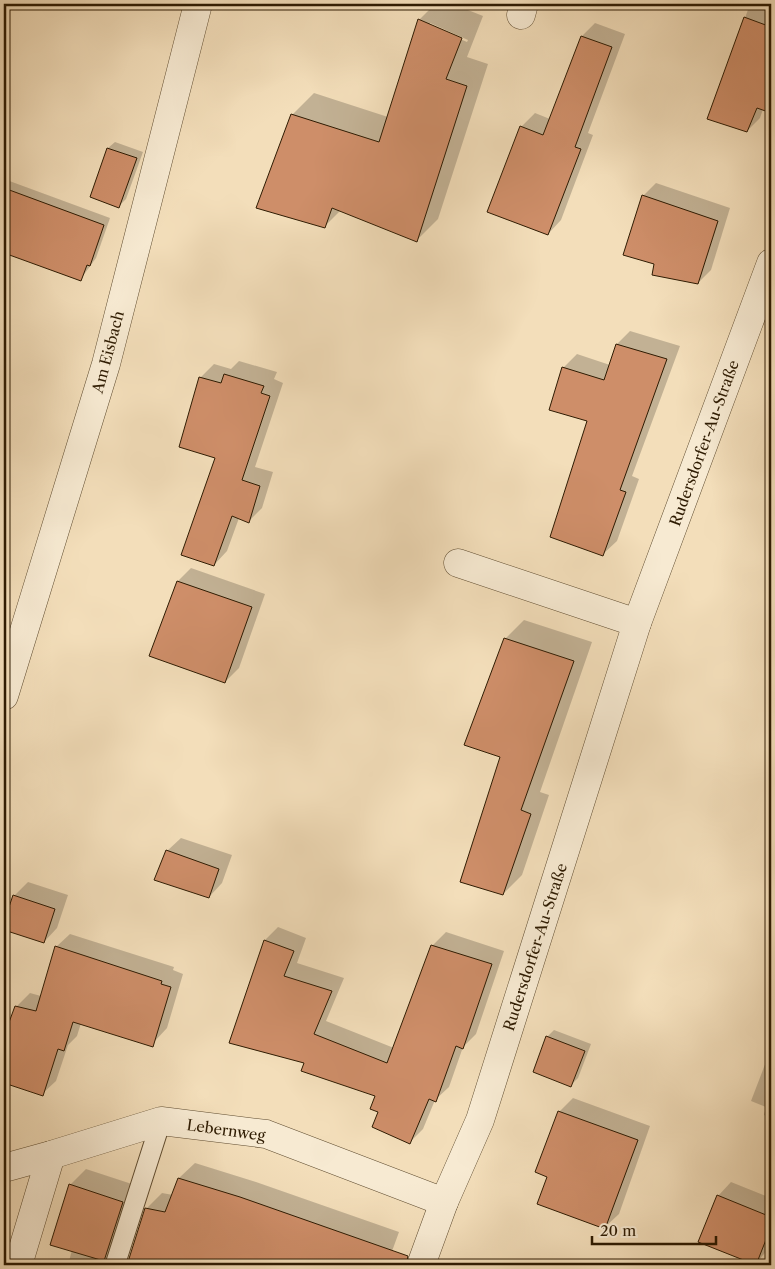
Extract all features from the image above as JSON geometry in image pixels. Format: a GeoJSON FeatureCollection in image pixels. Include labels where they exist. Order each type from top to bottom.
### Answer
{"type":"FeatureCollection","features":[{"type":"Feature","properties":{"kind":"street","name":"Am Eisbach"},"geometry":{"type":"LineString","coordinates":[[4,696],[106,364],[198,4]]}},
{"type":"Feature","properties":{"kind":"street","name":"Rudersdorfer-Au-Straße"},"geometry":{"type":"LineString","coordinates":[[421,1265],[444,1202],[480,1120],[637,623],[771,263]]}},
{"type":"Feature","properties":{"kind":"street"},"geometry":{"type":"LineString","coordinates":[[458,563],[637,623]]}},
{"type":"Feature","properties":{"kind":"street","name":"Lebernweg"},"geometry":{"type":"LineString","coordinates":[[4,1168],[161,1121],[266,1134],[444,1202]]}},
{"type":"Feature","properties":{"kind":"street"},"geometry":{"type":"LineString","coordinates":[[18,1265],[52,1155]]}},
{"type":"Feature","properties":{"kind":"lane"},"geometry":{"type":"LineString","coordinates":[[115,1265],[161,1121]]}},
{"type":"Feature","properties":{"kind":"building"},"geometry":{"type":"Polygon","coordinates":[[[744,17],[771,27],[771,113],[757,108],[747,132],[707,119],[744,17]]]}},
{"type":"Feature","properties":{"kind":"building"},"geometry":{"type":"Polygon","coordinates":[[[418,19],[462,38],[446,79],[467,86],[417,242],[332,208],[325,228],[256,208],[291,114],[379,142],[418,19]]]}},
{"type":"Feature","properties":{"kind":"building"},"geometry":{"type":"Polygon","coordinates":[[[581,36],[612,47],[575,147],[581,149],[548,235],[487,212],[520,126],[543,135],[581,36]]]}},
{"type":"Feature","properties":{"kind":"building"},"geometry":{"type":"Polygon","coordinates":[[[107,148],[137,158],[119,208],[90,197],[107,148]]]}},
{"type":"Feature","properties":{"kind":"building"},"geometry":{"type":"Polygon","coordinates":[[[4,188],[104,225],[90,266],[87,265],[81,281],[4,253],[4,188]]]}},
{"type":"Feature","properties":{"kind":"building"},"geometry":{"type":"Polygon","coordinates":[[[642,195],[718,221],[698,284],[652,275],[654,264],[623,255],[642,195]]]}},
{"type":"Feature","properties":{"kind":"building"},"geometry":{"type":"Polygon","coordinates":[[[616,344],[667,359],[620,490],[626,492],[603,556],[550,537],[587,421],[549,410],[562,367],[604,380],[616,344]]]}},
{"type":"Feature","properties":{"kind":"building"},"geometry":{"type":"Polygon","coordinates":[[[224,374],[264,386],[261,393],[270,396],[242,480],[260,486],[249,523],[232,516],[214,566],[181,555],[215,458],[179,447],[199,377],[221,383],[224,374]]]}},
{"type":"Feature","properties":{"kind":"building"},"geometry":{"type":"Polygon","coordinates":[[[177,581],[252,607],[225,683],[149,656],[177,581]]]}},
{"type":"Feature","properties":{"kind":"building"},"geometry":{"type":"Polygon","coordinates":[[[504,638],[574,661],[521,810],[531,814],[503,895],[460,882],[500,757],[464,745],[504,638]]]}},
{"type":"Feature","properties":{"kind":"building"},"geometry":{"type":"Polygon","coordinates":[[[166,850],[219,869],[209,898],[154,880],[166,850]]]}},
{"type":"Feature","properties":{"kind":"building"},"geometry":{"type":"Polygon","coordinates":[[[13,895],[55,909],[44,943],[4,930],[4,922],[13,895]]]}},
{"type":"Feature","properties":{"kind":"building"},"geometry":{"type":"Polygon","coordinates":[[[264,940],[294,951],[284,976],[332,991],[314,1034],[387,1063],[431,945],[492,964],[463,1049],[456,1046],[436,1102],[429,1099],[410,1144],[372,1127],[378,1112],[370,1109],[375,1096],[301,1071],[304,1063],[229,1043],[264,940]]]}},
{"type":"Feature","properties":{"kind":"building"},"geometry":{"type":"Polygon","coordinates":[[[55,946],[162,981],[161,984],[171,987],[153,1047],[73,1022],[64,1051],[58,1049],[43,1096],[4,1083],[4,1036],[15,1006],[36,1011],[55,946]]]}},
{"type":"Feature","properties":{"kind":"building"},"geometry":{"type":"Polygon","coordinates":[[[546,1036],[585,1051],[571,1087],[533,1072],[546,1036]]]}},
{"type":"Feature","properties":{"kind":"building"},"geometry":{"type":"Polygon","coordinates":[[[558,1111],[638,1140],[605,1229],[537,1204],[547,1177],[535,1172],[558,1111]]]}},
{"type":"Feature","properties":{"kind":"building"},"geometry":{"type":"Polygon","coordinates":[[[178,1178],[240,1197],[408,1256],[406,1265],[127,1265],[145,1208],[165,1212],[178,1178]]]}},
{"type":"Feature","properties":{"kind":"building"},"geometry":{"type":"Polygon","coordinates":[[[69,1184],[123,1202],[104,1261],[50,1245],[69,1184]]]}},
{"type":"Feature","properties":{"kind":"building"},"geometry":{"type":"Polygon","coordinates":[[[717,1195],[771,1217],[771,1227],[756,1265],[698,1242],[717,1195]]]}}]}
